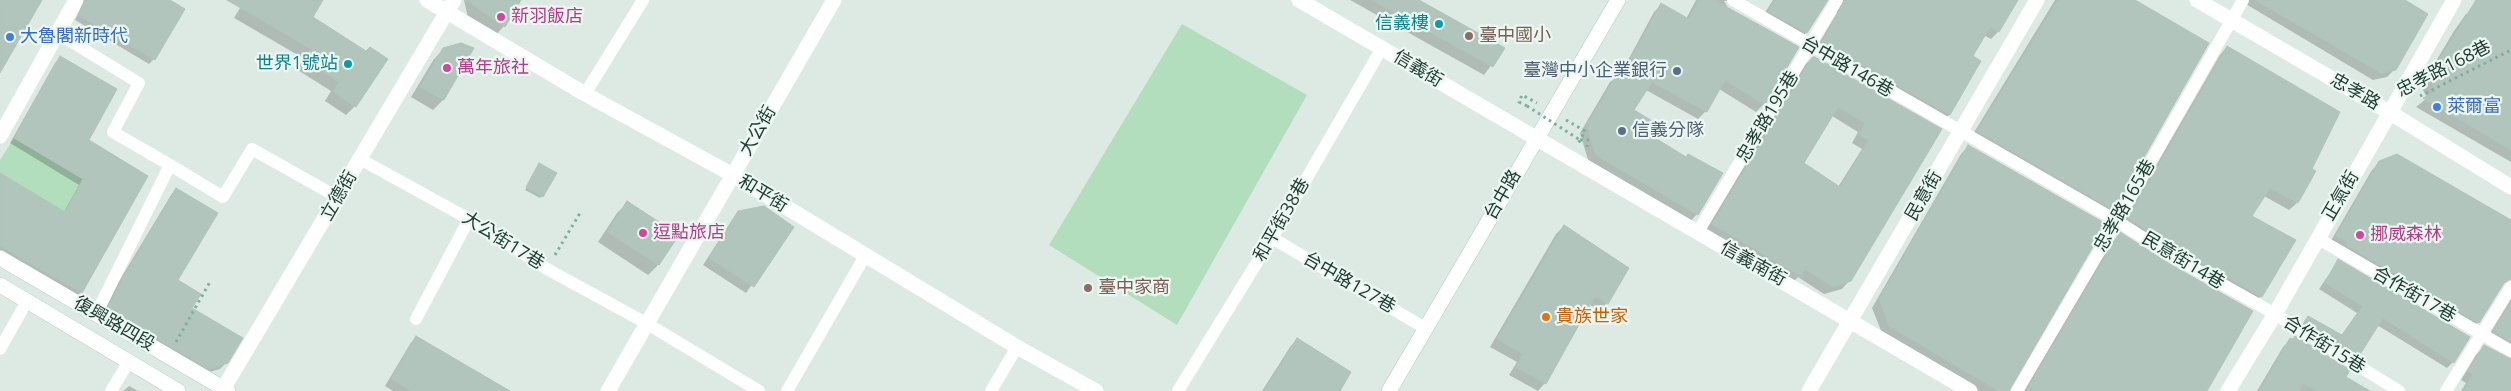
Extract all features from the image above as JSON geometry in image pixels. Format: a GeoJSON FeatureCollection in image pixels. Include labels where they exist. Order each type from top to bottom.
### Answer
{"type":"FeatureCollection","features":[{"type":"Feature","properties":{"kind":"street"},"geometry":{"type":"LineString","coordinates":[[0,136],[76,0]]}},
{"type":"Feature","properties":{"kind":"street","name":"和平街"},"geometry":{"type":"LineString","coordinates":[[427,0],[451,6],[584,94],[733,175],[1017,347],[1096,391]]}},
{"type":"Feature","properties":{"kind":"street","name":"大公街"},"geometry":{"type":"LineString","coordinates":[[608,391],[834,0]]}},
{"type":"Feature","properties":{"kind":"street","name":"信義街"},"geometry":{"type":"LineString","coordinates":[[1299,0],[1536,139]]}},
{"type":"Feature","properties":{"kind":"street","name":"台中路"},"geometry":{"type":"LineString","coordinates":[[1388,391],[1618,0]]}},
{"type":"Feature","properties":{"kind":"street","name":"民意街"},"geometry":{"type":"LineString","coordinates":[[1809,391],[2037,0]]}},
{"type":"Feature","properties":{"kind":"street","name":"忠孝路"},"geometry":{"type":"LineString","coordinates":[[2197,0],[2389,112],[2511,187]]}},
{"type":"Feature","properties":{"kind":"street","name":"正氣街"},"geometry":{"type":"LineString","coordinates":[[2228,391],[2275,314],[2454,0]]}},
{"type":"Feature","properties":{"kind":"street","name":"立德街"},"geometry":{"type":"LineString","coordinates":[[225,390],[451,6]]}},
{"type":"Feature","properties":{"kind":"street","name":"信義南街"},"geometry":{"type":"LineString","coordinates":[[1536,139],[1697,233],[1852,320],[1970,391]]}},
{"type":"Feature","properties":{"kind":"street","name":"復興路四段"},"geometry":{"type":"LineString","coordinates":[[0,258],[225,390]]}},
{"type":"Feature","properties":{"kind":"street","name":"復興路四段"},"geometry":{"type":"LineString","coordinates":[[0,285],[178,391]]}},
{"type":"Feature","properties":{"kind":"lane"},"geometry":{"type":"LineString","coordinates":[[584,94],[643,0]]}},
{"type":"Feature","properties":{"kind":"lane","name":"台中路146巷"},"geometry":{"type":"LineString","coordinates":[[1733,0],[1961,133]]}},
{"type":"Feature","properties":{"kind":"lane","name":"忠孝路195巷"},"geometry":{"type":"LineString","coordinates":[[1697,233],[1837,0]]}},
{"type":"Feature","properties":{"kind":"lane","name":"忠孝路165巷"},"geometry":{"type":"LineString","coordinates":[[2017,391],[2244,0]]}},
{"type":"Feature","properties":{"kind":"lane"},"geometry":{"type":"LineString","coordinates":[[57,33],[139,83],[112,132],[223,197],[252,149],[339,198]]}},
{"type":"Feature","properties":{"kind":"lane","name":"和平街38巷"},"geometry":{"type":"LineString","coordinates":[[1178,391],[1272,238],[1382,48]]}},
{"type":"Feature","properties":{"kind":"lane","name":"民意街14巷"},"geometry":{"type":"LineString","coordinates":[[1961,133],[2117,221],[2172,256],[2275,314]]}},
{"type":"Feature","properties":{"kind":"lane","name":"大公街17巷"},"geometry":{"type":"LineString","coordinates":[[360,160],[469,219],[548,269],[646,323],[759,391]]}},
{"type":"Feature","properties":{"kind":"lane"},"geometry":{"type":"LineString","coordinates":[[96,314],[170,165]]}},
{"type":"Feature","properties":{"kind":"lane"},"geometry":{"type":"LineString","coordinates":[[416,319],[469,219]]}},
{"type":"Feature","properties":{"kind":"lane","name":"台中路127巷"},"geometry":{"type":"LineString","coordinates":[[1272,238],[1425,328]]}},
{"type":"Feature","properties":{"kind":"lane","name":"合作街17巷"},"geometry":{"type":"LineString","coordinates":[[2317,238],[2511,351]]}},
{"type":"Feature","properties":{"kind":"lane"},"geometry":{"type":"LineString","coordinates":[[787,391],[865,256]]}},
{"type":"Feature","properties":{"kind":"lane"},"geometry":{"type":"LineString","coordinates":[[2446,391],[2511,286]]}},
{"type":"Feature","properties":{"kind":"lane"},"geometry":{"type":"LineString","coordinates":[[0,349],[27,301]]}},
{"type":"Feature","properties":{"kind":"lane","name":"合作街15巷"},"geometry":{"type":"LineString","coordinates":[[2275,314],[2398,391]]}},
{"type":"Feature","properties":{"kind":"lane"},"geometry":{"type":"LineString","coordinates":[[991,391],[1017,347]]}},
{"type":"Feature","properties":{"kind":"lane"},"geometry":{"type":"LineString","coordinates":[[111,391],[129,361]]}},
{"type":"Feature","properties":{"kind":"path","name":"忠孝路168巷"},"geometry":{"type":"LineString","coordinates":[[2415,99],[2511,50]]}},
{"type":"Feature","properties":{"kind":"path"},"geometry":{"type":"LineString","coordinates":[[1533,101],[1522,95],[1519,102],[1528,106],[1580,140],[1588,140],[1588,147],[1576,146],[1585,131]]}},
{"type":"Feature","properties":{"kind":"path"},"geometry":{"type":"LineString","coordinates":[[548,269],[580,213]]}},
{"type":"Feature","properties":{"kind":"path"},"geometry":{"type":"LineString","coordinates":[[168,356],[211,280]]}},
{"type":"Feature","properties":{"kind":"green space"},"geometry":{"type":"Polygon","coordinates":[[[1182,24],[1307,95],[1177,325],[1049,245],[1182,24]]]}},
{"type":"Feature","properties":{"kind":"green space"},"geometry":{"type":"Polygon","coordinates":[[[14,138],[83,179],[65,212],[0,173],[0,160],[14,138]]]}},
{"type":"Feature","properties":{"kind":"building","name":"大魯閣新時代"},"geometry":{"type":"Polygon","coordinates":[[[0,0],[42,0],[0,73],[0,0]]]}},
{"type":"Feature","properties":{"kind":"building"},"geometry":{"type":"Polygon","coordinates":[[[85,0],[170,0],[185,9],[155,60],[78,15],[85,0]]]}},
{"type":"Feature","properties":{"kind":"building"},"geometry":{"type":"Polygon","coordinates":[[[227,0],[323,0],[313,17],[366,51],[370,47],[388,59],[356,107],[333,92],[339,82],[304,59],[311,49],[227,0]]]}},
{"type":"Feature","properties":{"kind":"building","name":"新羽飯店"},"geometry":{"type":"Polygon","coordinates":[[[466,0],[521,0],[505,27],[466,0]]]}},
{"type":"Feature","properties":{"kind":"building","name":"信義樓"},"geometry":{"type":"Polygon","coordinates":[[[1372,0],[1419,0],[1505,48],[1493,67],[1372,0]]]}},
{"type":"Feature","properties":{"kind":"building"},"geometry":{"type":"Polygon","coordinates":[[[1699,0],[1714,0],[1799,47],[1765,105],[1725,80],[1707,112],[1652,82],[1634,110],[1659,125],[1652,136],[1686,157],[1688,154],[1723,173],[1698,215],[1596,155],[1587,125],[1618,73],[1622,75],[1661,3],[1689,19],[1699,0]]]}},
{"type":"Feature","properties":{"kind":"building"},"geometry":{"type":"Polygon","coordinates":[[[1775,0],[1828,0],[1807,33],[1768,11],[1775,0]]]}},
{"type":"Feature","properties":{"kind":"building"},"geometry":{"type":"Polygon","coordinates":[[[1845,0],[2018,0],[1999,32],[1990,27],[1973,56],[1981,61],[1950,115],[1822,42],[1845,0]]]}},
{"type":"Feature","properties":{"kind":"building"},"geometry":{"type":"Polygon","coordinates":[[[2058,0],[2135,0],[2209,43],[2114,210],[1977,131],[2058,0]]]}},
{"type":"Feature","properties":{"kind":"building"},"geometry":{"type":"Polygon","coordinates":[[[2255,0],[2405,0],[2428,14],[2396,70],[2381,73],[2255,0]]]}},
{"type":"Feature","properties":{"kind":"building"},"geometry":{"type":"Polygon","coordinates":[[[2476,0],[2511,0],[2511,150],[2423,98],[2436,92],[2429,77],[2476,0]]]}},
{"type":"Feature","properties":{"kind":"building","name":"萬年旅社"},"geometry":{"type":"Polygon","coordinates":[[[461,43],[474,48],[444,100],[420,87],[443,48],[461,43]]]}},
{"type":"Feature","properties":{"kind":"building"},"geometry":{"type":"Polygon","coordinates":[[[2227,46],[2340,112],[2312,169],[2316,171],[2298,203],[2270,188],[2252,216],[2296,240],[2262,297],[2176,249],[2128,218],[2227,46]]]}},
{"type":"Feature","properties":{"kind":"building"},"geometry":{"type":"Polygon","coordinates":[[[60,56],[117,89],[89,140],[148,176],[82,293],[0,246],[0,173],[65,212],[83,179],[14,138],[60,56]]]}},
{"type":"Feature","properties":{"kind":"building"},"geometry":{"type":"Polygon","coordinates":[[[1813,56],[1942,129],[1851,281],[1833,287],[1805,269],[1801,276],[1712,224],[1813,56]],[[1838,107],[1804,163],[1840,187],[1869,140],[1859,135],[1865,123],[1838,107]]]}},
{"type":"Feature","properties":{"kind":"building"},"geometry":{"type":"Polygon","coordinates":[[[1968,145],[2106,224],[2009,391],[1999,391],[1889,326],[1879,299],[1968,145]]]}},
{"type":"Feature","properties":{"kind":"building"},"geometry":{"type":"Polygon","coordinates":[[[2397,154],[2511,220],[2511,279],[2504,283],[2479,323],[2346,245],[2347,242],[2336,236],[2379,161],[2397,154]]]}},
{"type":"Feature","properties":{"kind":"building"},"geometry":{"type":"Polygon","coordinates":[[[539,163],[557,173],[543,197],[526,187],[539,163]]]}},
{"type":"Feature","properties":{"kind":"building"},"geometry":{"type":"Polygon","coordinates":[[[176,188],[218,213],[178,280],[201,294],[192,308],[243,338],[228,363],[209,369],[107,310],[124,276],[176,188]]]}},
{"type":"Feature","properties":{"kind":"building","name":"逗點旅店"},"geometry":{"type":"Polygon","coordinates":[[[627,201],[679,235],[659,265],[607,232],[627,201]]]}},
{"type":"Feature","properties":{"kind":"building"},"geometry":{"type":"Polygon","coordinates":[[[764,206],[794,227],[754,287],[709,258],[738,211],[764,206]]]}},
{"type":"Feature","properties":{"kind":"building","name":"貴族世家"},"geometry":{"type":"Polygon","coordinates":[[[1564,225],[1629,268],[1608,304],[1595,296],[1546,384],[1516,367],[1523,354],[1497,339],[1564,225]]]}},
{"type":"Feature","properties":{"kind":"building"},"geometry":{"type":"Polygon","coordinates":[[[2120,232],[2168,263],[2253,311],[2207,391],[2026,391],[2120,232]]]}},
{"type":"Feature","properties":{"kind":"building"},"geometry":{"type":"Polygon","coordinates":[[[2338,259],[2470,337],[2454,363],[2383,318],[2359,356],[2304,322],[2308,316],[2342,335],[2363,306],[2325,283],[2338,259]]]}},
{"type":"Feature","properties":{"kind":"building"},"geometry":{"type":"Polygon","coordinates":[[[2511,302],[2511,342],[2493,331],[2511,302]]]}},
{"type":"Feature","properties":{"kind":"building"},"geometry":{"type":"Polygon","coordinates":[[[416,336],[510,391],[411,391],[391,379],[416,336]]]}},
{"type":"Feature","properties":{"kind":"building"},"geometry":{"type":"Polygon","coordinates":[[[2295,336],[2350,370],[2346,377],[2370,391],[2317,391],[2303,383],[2299,391],[2259,391],[2290,338],[2293,339],[2295,336]]]}},
{"type":"Feature","properties":{"kind":"building"},"geometry":{"type":"Polygon","coordinates":[[[1297,338],[1351,372],[1340,391],[1264,391],[1297,338]]]}},
{"type":"Feature","properties":{"kind":"building"},"geometry":{"type":"Polygon","coordinates":[[[2484,345],[2511,359],[2511,391],[2463,391],[2473,374],[2468,371],[2484,345]]]}},
{"type":"Feature","properties":{"kind":"place","name":"新羽飯店"},"geometry":{"type":"Point","coordinates":[501,17]}},
{"type":"Feature","properties":{"kind":"place","name":"信義樓"},"geometry":{"type":"Point","coordinates":[1439,24]}},
{"type":"Feature","properties":{"kind":"place","name":"臺中國小"},"geometry":{"type":"Point","coordinates":[1469,36]}},
{"type":"Feature","properties":{"kind":"place","name":"大魯閣新時代"},"geometry":{"type":"Point","coordinates":[10,37]}},
{"type":"Feature","properties":{"kind":"place","name":"世界1號站"},"geometry":{"type":"Point","coordinates":[348,64]}},
{"type":"Feature","properties":{"kind":"place","name":"萬年旅社"},"geometry":{"type":"Point","coordinates":[447,68]}},
{"type":"Feature","properties":{"kind":"place","name":"臺灣中小企業銀行"},"geometry":{"type":"Point","coordinates":[1677,71]}},
{"type":"Feature","properties":{"kind":"place","name":"萊爾富"},"geometry":{"type":"Point","coordinates":[2437,107]}},
{"type":"Feature","properties":{"kind":"place","name":"信義分隊"},"geometry":{"type":"Point","coordinates":[1622,131]}},
{"type":"Feature","properties":{"kind":"place","name":"逗點旅店"},"geometry":{"type":"Point","coordinates":[643,233]}},
{"type":"Feature","properties":{"kind":"place","name":"挪威森林"},"geometry":{"type":"Point","coordinates":[2360,235]}},
{"type":"Feature","properties":{"kind":"place","name":"臺中家商"},"geometry":{"type":"Point","coordinates":[1088,288]}},
{"type":"Feature","properties":{"kind":"place","name":"貴族世家"},"geometry":{"type":"Point","coordinates":[1546,317]}}]}
